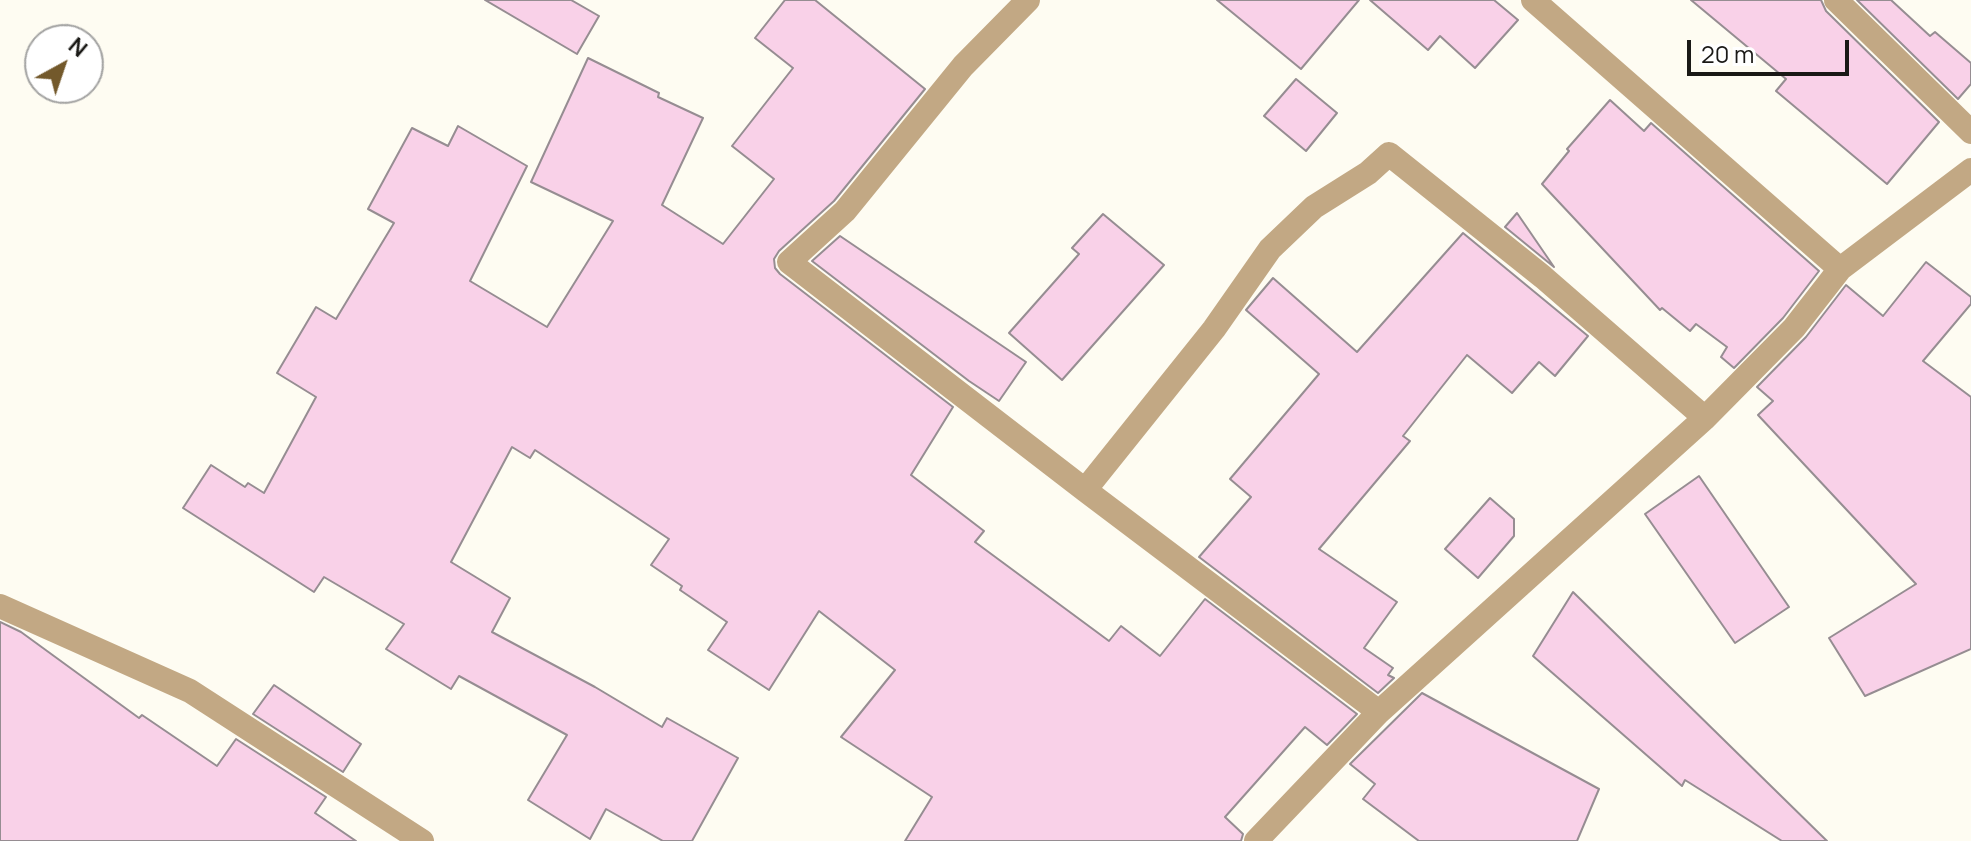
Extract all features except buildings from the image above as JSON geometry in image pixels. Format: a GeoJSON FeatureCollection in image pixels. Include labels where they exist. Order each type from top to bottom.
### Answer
{"type":"FeatureCollection","features":[{"type":"Feature","properties":{"kind":"street"},"geometry":{"type":"LineString","coordinates":[[1028,0],[963,66],[845,211],[789,262],[1379,712]]}},
{"type":"Feature","properties":{"kind":"street"},"geometry":{"type":"LineString","coordinates":[[1533,0],[1840,269]]}},
{"type":"Feature","properties":{"kind":"street"},"geometry":{"type":"LineString","coordinates":[[1836,0],[1971,132]]}},
{"type":"Feature","properties":{"kind":"street"},"geometry":{"type":"LineString","coordinates":[[1085,490],[1214,329],[1270,249],[1314,207],[1368,173],[1389,154],[1543,277],[1705,418]]}},
{"type":"Feature","properties":{"kind":"street"},"geometry":{"type":"LineString","coordinates":[[1256,841],[1379,712],[1705,418],[1794,328],[1840,269],[1971,170]]}},
{"type":"Feature","properties":{"kind":"street"},"geometry":{"type":"LineString","coordinates":[[0,606],[190,691],[422,841]]}}]}
